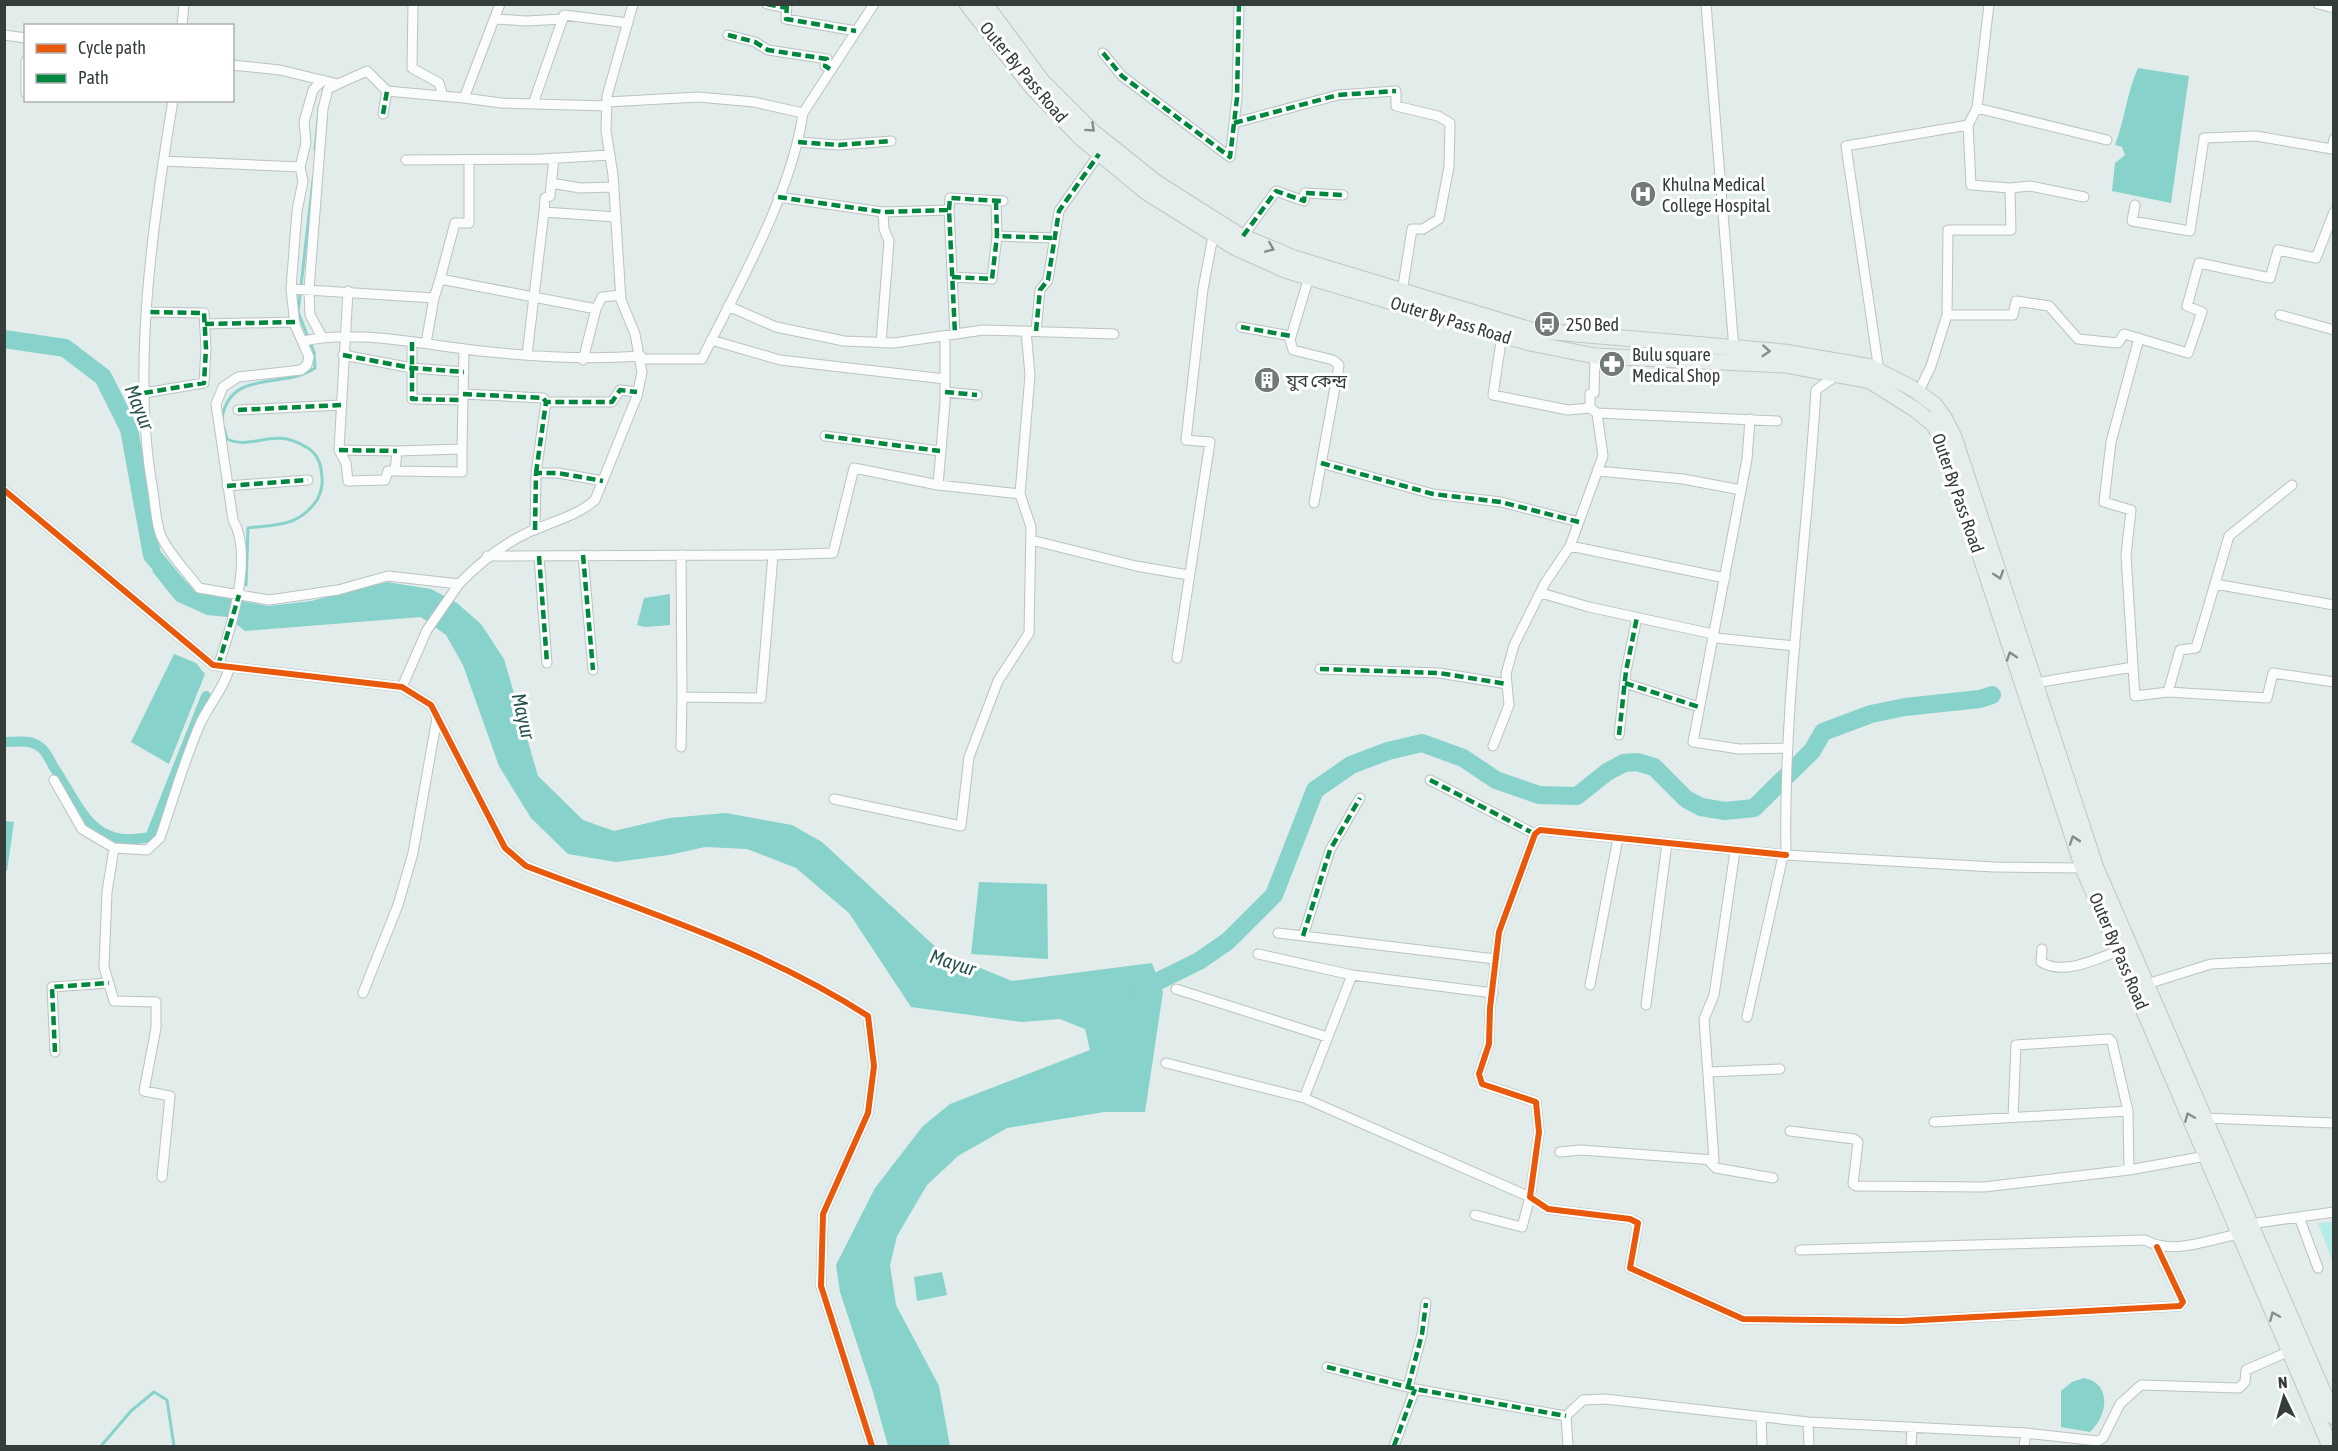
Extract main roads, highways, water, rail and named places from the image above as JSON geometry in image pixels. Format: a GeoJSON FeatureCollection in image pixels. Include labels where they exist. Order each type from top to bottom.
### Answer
{"type":"FeatureCollection","features":[{"type":"Feature","properties":{"kind":"main road","name":"Outer By Pass Road"},"geometry":{"type":"LineString","coordinates":[[968,4],[1031,86],[1099,154],[1146,192],[1213,236],[1285,270],[1502,335],[1595,356],[1785,365],[1870,381],[1901,399],[1933,424],[1942,439],[2083,868],[2206,1156],[2245,1229],[2334,1417]]}},
{"type":"Feature","properties":{"kind":"main road","name":"Outer By Pass Road"},"geometry":{"type":"LineString","coordinates":[[985,4],[1042,81],[1093,132],[1157,183],[1243,236],[1294,258],[1531,330],[1784,352],[1870,367],[1918,393],[1940,412],[1953,437],[2096,868],[2204,1118],[2290,1351],[2331,1446]]}},
{"type":"Feature","properties":{"kind":"water"},"geometry":{"type":"Polygon","coordinates":[[[2138,68],[2189,76],[2171,203],[2112,191],[2115,163],[2125,155],[2122,147],[2115,145],[2138,68]]]}},
{"type":"Feature","properties":{"kind":"water"},"geometry":{"type":"Polygon","coordinates":[[[169,564],[196,592],[268,606],[311,601],[387,582],[431,589],[457,603],[481,624],[504,659],[538,776],[583,820],[614,831],[669,818],[726,813],[792,825],[822,842],[941,952],[1012,981],[1152,963],[1163,992],[1145,1112],[1104,1112],[1007,1128],[958,1156],[927,1185],[897,1236],[890,1265],[896,1305],[939,1386],[950,1446],[888,1446],[840,1292],[836,1265],[875,1188],[923,1126],[950,1104],[1090,1050],[1085,1029],[1060,1019],[1022,1022],[911,1007],[849,913],[796,868],[747,849],[705,847],[669,855],[616,862],[568,854],[531,818],[499,766],[463,665],[446,635],[421,617],[245,631],[227,617],[207,615],[176,601],[152,571],[169,564]]]}},
{"type":"Feature","properties":{"kind":"water"},"geometry":{"type":"Polygon","coordinates":[[[670,594],[670,625],[645,627],[637,625],[644,598],[670,594]]]}},
{"type":"Feature","properties":{"kind":"water"},"geometry":{"type":"Polygon","coordinates":[[[174,654],[196,663],[205,674],[169,764],[131,742],[174,654]]]}},
{"type":"Feature","properties":{"kind":"water"},"geometry":{"type":"Polygon","coordinates":[[[5,821],[14,822],[7,871],[4,870],[5,821]]]}},
{"type":"Feature","properties":{"kind":"water"},"geometry":{"type":"Polygon","coordinates":[[[979,882],[1047,884],[1048,959],[971,954],[979,882]]]}},
{"type":"Feature","properties":{"kind":"water"},"geometry":{"type":"Polygon","coordinates":[[[942,1272],[947,1295],[917,1301],[914,1277],[942,1272]]]}},
{"type":"Feature","properties":{"kind":"water"},"geometry":{"type":"Polygon","coordinates":[[[2084,1378],[2099,1386],[2104,1401],[2101,1418],[2090,1432],[2061,1427],[2061,1391],[2072,1382],[2084,1378]]]}},
{"type":"Feature","properties":{"kind":"waterway"},"geometry":{"type":"LineString","coordinates":[[315,150],[319,109]]}},
{"type":"Feature","properties":{"kind":"waterway"},"geometry":{"type":"LineString","coordinates":[[222,418],[227,402],[236,392],[247,386],[288,378],[315,368],[314,352],[298,312],[313,180]]}},
{"type":"Feature","properties":{"kind":"waterway","name":"Mayur"},"geometry":{"type":"LineString","coordinates":[[4,339],[65,348],[103,377],[129,429],[152,555],[177,585]]}},
{"type":"Feature","properties":{"kind":"waterway"},"geometry":{"type":"LineString","coordinates":[[224,428],[227,439],[236,442],[273,438],[294,441],[314,453],[322,473],[319,496],[310,509],[302,515],[287,523],[248,528],[246,585]]}},
{"type":"Feature","properties":{"kind":"waterway"},"geometry":{"type":"LineString","coordinates":[[1136,992],[1199,961],[1228,941],[1274,895],[1315,790],[1351,765],[1388,751],[1422,743],[1463,758],[1496,780],[1539,795],[1577,796],[1607,772],[1624,763],[1637,762],[1654,767],[1686,799],[1701,807],[1725,811],[1754,808],[1812,751],[1823,732],[1871,714],[1905,707],[1980,699],[1992,695]]}},
{"type":"Feature","properties":{"kind":"waterway"},"geometry":{"type":"LineString","coordinates":[[4,742],[27,742],[36,744],[42,749],[80,810],[100,831],[113,837],[130,839],[150,837],[206,696]]}},
{"type":"Feature","properties":{"kind":"waterway"},"geometry":{"type":"LineString","coordinates":[[101,1446],[131,1411],[154,1392],[167,1400],[174,1446]]}},
{"type":"Feature","properties":{"kind":"place","name":"Khulna Medical College Hospital"},"geometry":{"type":"Point","coordinates":[1643,194]}},
{"type":"Feature","properties":{"kind":"place","name":"250 Bed"},"geometry":{"type":"Point","coordinates":[1547,324]}},
{"type":"Feature","properties":{"kind":"place","name":"Bulu square Medical Shop"},"geometry":{"type":"Point","coordinates":[1612,364]}},
{"type":"Feature","properties":{"kind":"place","name":"যুব কেন্দ্র"},"geometry":{"type":"Point","coordinates":[1267,380]}}]}
